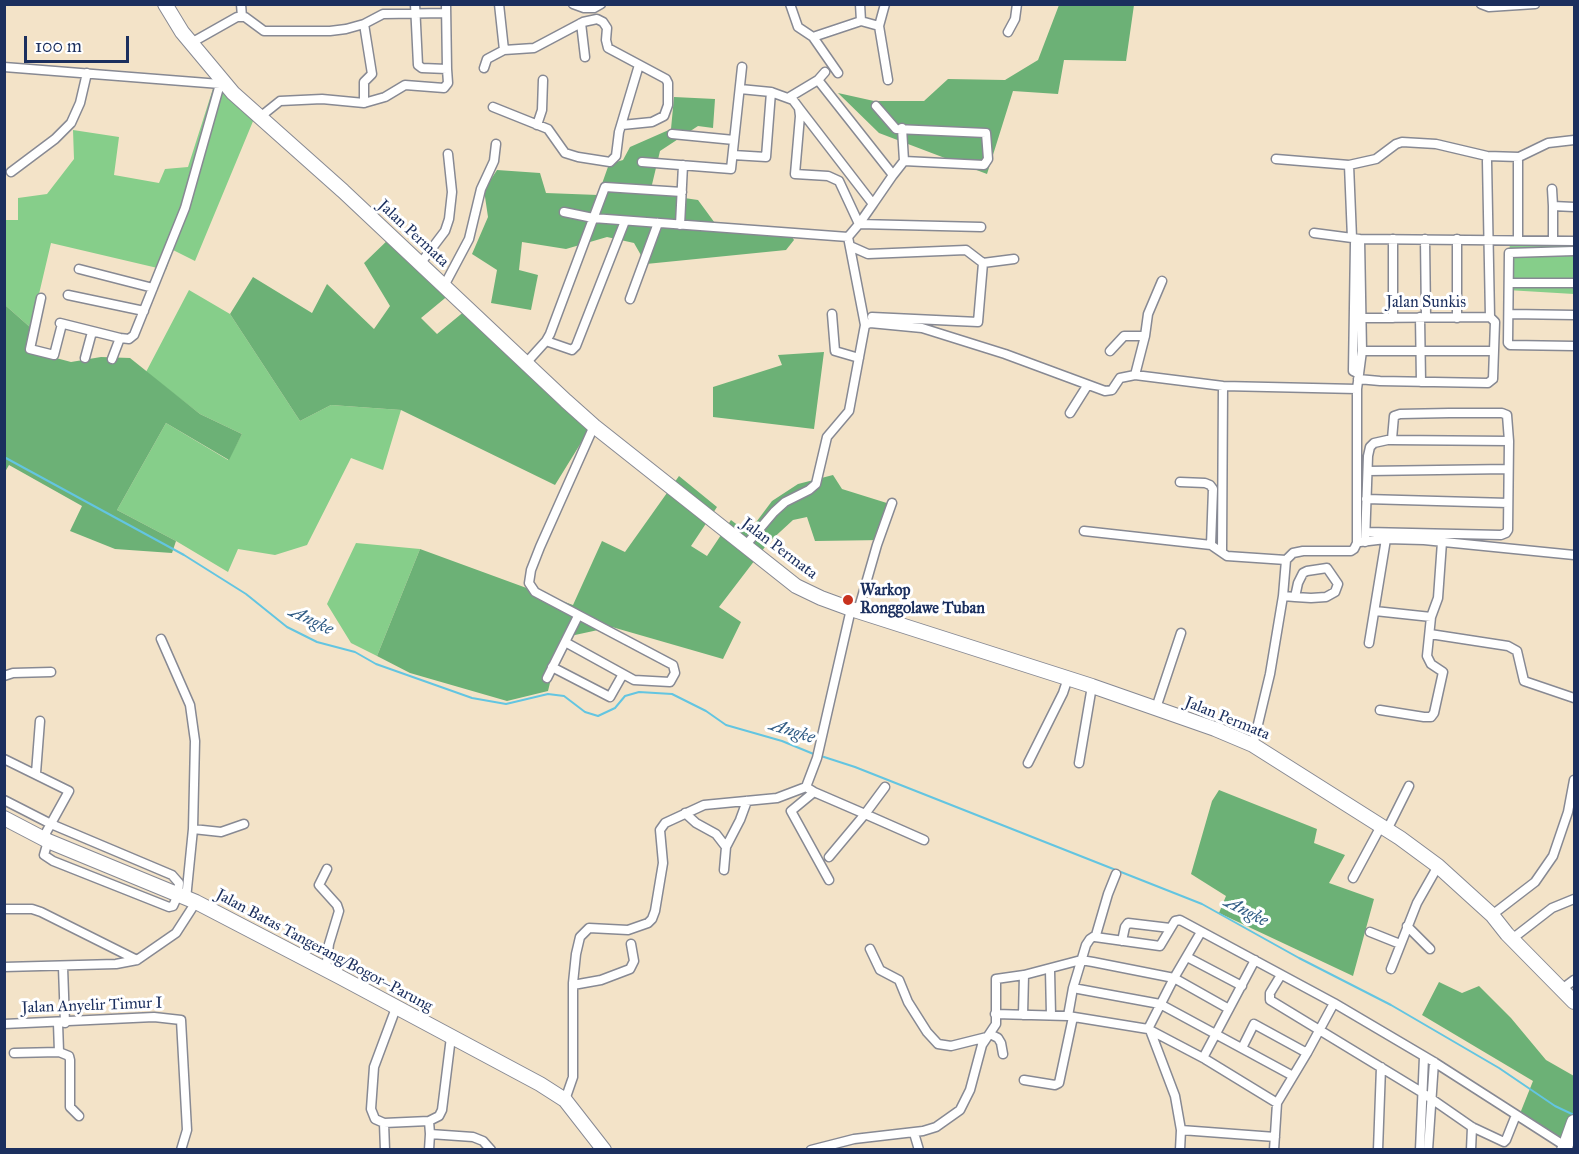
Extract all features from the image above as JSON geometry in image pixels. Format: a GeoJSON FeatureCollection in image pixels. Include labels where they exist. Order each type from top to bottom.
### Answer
{"type":"FeatureCollection","features":[{"type":"Feature","properties":{"kind":"main road","name":"Jalan Permata"},"geometry":{"type":"LineString","coordinates":[[165,4],[191,44],[220,82],[344,191],[594,426],[796,586],[855,610],[1092,686],[1254,745],[1384,828],[1438,866],[1492,915],[1512,939],[1575,1002]]}},
{"type":"Feature","properties":{"kind":"main road","name":"Jalan Batas Tangerang/Bogor–Parung"},"geometry":{"type":"LineString","coordinates":[[4,818],[46,840],[187,899],[540,1084],[565,1100],[604,1149]]}},
{"type":"Feature","properties":{"kind":"street"},"geometry":{"type":"LineString","coordinates":[[241,4],[242,17]]}},
{"type":"Feature","properties":{"kind":"street"},"geometry":{"type":"LineString","coordinates":[[499,4],[500,34],[504,50]]}},
{"type":"Feature","properties":{"kind":"street"},"geometry":{"type":"LineString","coordinates":[[573,4],[584,8],[597,6],[597,19]]}},
{"type":"Feature","properties":{"kind":"street"},"geometry":{"type":"LineString","coordinates":[[790,4],[798,27],[813,38],[838,74]]}},
{"type":"Feature","properties":{"kind":"street"},"geometry":{"type":"LineString","coordinates":[[860,4],[861,21]]}},
{"type":"Feature","properties":{"kind":"street"},"geometry":{"type":"LineString","coordinates":[[885,4],[879,26],[888,80]]}},
{"type":"Feature","properties":{"kind":"street"},"geometry":{"type":"LineString","coordinates":[[1008,32],[1015,19],[1017,4]]}},
{"type":"Feature","properties":{"kind":"street"},"geometry":{"type":"LineString","coordinates":[[1481,4],[1489,7],[1535,4]]}},
{"type":"Feature","properties":{"kind":"street"},"geometry":{"type":"LineString","coordinates":[[191,44],[232,19],[242,17],[250,20],[260,30],[330,31],[364,24],[382,9],[446,8],[448,83],[444,88],[409,85],[401,87],[385,98],[364,103],[322,99],[280,101],[261,117]]}},
{"type":"Feature","properties":{"kind":"street"},"geometry":{"type":"LineString","coordinates":[[416,9],[418,65],[422,68],[447,69]]}},
{"type":"Feature","properties":{"kind":"street"},"geometry":{"type":"LineString","coordinates":[[484,68],[487,59],[504,50],[534,48],[580,23],[597,19],[608,28],[606,40],[608,48],[668,82],[667,112],[661,119],[622,126]]}},
{"type":"Feature","properties":{"kind":"street"},"geometry":{"type":"LineString","coordinates":[[813,38],[861,21],[879,26]]}},
{"type":"Feature","properties":{"kind":"street"},"geometry":{"type":"LineString","coordinates":[[580,23],[585,57]]}},
{"type":"Feature","properties":{"kind":"street"},"geometry":{"type":"LineString","coordinates":[[364,24],[372,74],[364,82],[364,103]]}},
{"type":"Feature","properties":{"kind":"street"},"geometry":{"type":"LineString","coordinates":[[493,107],[548,129],[565,153],[578,158],[605,162],[614,160],[618,136],[639,65]]}},
{"type":"Feature","properties":{"kind":"street"},"geometry":{"type":"LineString","coordinates":[[4,67],[220,82],[185,208],[132,338],[120,338],[61,323],[54,355],[30,349],[41,298]]}},
{"type":"Feature","properties":{"kind":"street"},"geometry":{"type":"LineString","coordinates":[[642,162],[731,169],[742,67]]}},
{"type":"Feature","properties":{"kind":"street"},"geometry":{"type":"LineString","coordinates":[[788,98],[818,80],[825,72]]}},
{"type":"Feature","properties":{"kind":"street"},"geometry":{"type":"LineString","coordinates":[[11,172],[55,139],[71,123],[86,85],[87,73]]}},
{"type":"Feature","properties":{"kind":"street"},"geometry":{"type":"LineString","coordinates":[[537,125],[542,110],[543,80]]}},
{"type":"Feature","properties":{"kind":"street"},"geometry":{"type":"LineString","coordinates":[[818,80],[893,176]]}},
{"type":"Feature","properties":{"kind":"street"},"geometry":{"type":"LineString","coordinates":[[740,89],[771,92],[793,100],[873,204]]}},
{"type":"Feature","properties":{"kind":"street"},"geometry":{"type":"LineString","coordinates":[[733,154],[766,157],[771,92]]}},
{"type":"Feature","properties":{"kind":"street"},"geometry":{"type":"LineString","coordinates":[[876,106],[896,129],[986,133],[988,159],[984,165],[904,161]]}},
{"type":"Feature","properties":{"kind":"street"},"geometry":{"type":"LineString","coordinates":[[799,108],[795,174],[828,176],[839,181],[859,224]]}},
{"type":"Feature","properties":{"kind":"street"},"geometry":{"type":"LineString","coordinates":[[848,237],[904,161],[902,128]]}},
{"type":"Feature","properties":{"kind":"street"},"geometry":{"type":"LineString","coordinates":[[672,134],[735,140]]}},
{"type":"Feature","properties":{"kind":"street"},"geometry":{"type":"LineString","coordinates":[[1276,159],[1349,165],[1376,159],[1395,144],[1402,142],[1436,144],[1487,156],[1519,157],[1548,143],[1575,140]]}},
{"type":"Feature","properties":{"kind":"street"},"geometry":{"type":"LineString","coordinates":[[444,286],[469,239],[481,189],[494,161],[496,144]]}},
{"type":"Feature","properties":{"kind":"street"},"geometry":{"type":"LineString","coordinates":[[420,264],[445,231],[449,219],[452,192],[448,154]]}},
{"type":"Feature","properties":{"kind":"street"},"geometry":{"type":"LineString","coordinates":[[1356,238],[1358,332],[1353,371],[1358,376],[1421,382],[1492,382],[1494,379],[1495,322],[1490,317],[1487,161]]}},
{"type":"Feature","properties":{"kind":"street"},"geometry":{"type":"LineString","coordinates":[[1518,161],[1518,240]]}},
{"type":"Feature","properties":{"kind":"street"},"geometry":{"type":"LineString","coordinates":[[680,225],[683,165]]}},
{"type":"Feature","properties":{"kind":"street"},"geometry":{"type":"LineString","coordinates":[[1349,165],[1362,318],[1358,332],[1362,351],[1357,388],[1361,542]]}},
{"type":"Feature","properties":{"kind":"street"},"geometry":{"type":"LineString","coordinates":[[527,362],[546,341],[604,187],[682,192]]}},
{"type":"Feature","properties":{"kind":"street"},"geometry":{"type":"LineString","coordinates":[[1552,189],[1553,241]]}},
{"type":"Feature","properties":{"kind":"street"},"geometry":{"type":"LineString","coordinates":[[1553,206],[1575,207]]}},
{"type":"Feature","properties":{"kind":"street"},"geometry":{"type":"LineString","coordinates":[[564,212],[625,221],[848,237]]}},
{"type":"Feature","properties":{"kind":"street"},"geometry":{"type":"LineString","coordinates":[[546,341],[572,350],[576,346],[625,221]]}},
{"type":"Feature","properties":{"kind":"street"},"geometry":{"type":"LineString","coordinates":[[630,299],[658,223]]}},
{"type":"Feature","properties":{"kind":"street"},"geometry":{"type":"LineString","coordinates":[[859,224],[981,227]]}},
{"type":"Feature","properties":{"kind":"street"},"geometry":{"type":"LineString","coordinates":[[1314,233],[1356,238],[1488,238],[1575,241]]}},
{"type":"Feature","properties":{"kind":"street"},"geometry":{"type":"LineString","coordinates":[[745,546],[780,507],[816,484],[827,436],[849,411],[865,325],[848,237]]}},
{"type":"Feature","properties":{"kind":"street"},"geometry":{"type":"LineString","coordinates":[[1393,238],[1393,318]]}},
{"type":"Feature","properties":{"kind":"street"},"geometry":{"type":"LineString","coordinates":[[1421,382],[1420,350],[1425,238]]}},
{"type":"Feature","properties":{"kind":"street"},"geometry":{"type":"LineString","coordinates":[[1457,239],[1457,318]]}},
{"type":"Feature","properties":{"kind":"street"},"geometry":{"type":"LineString","coordinates":[[850,246],[868,254],[966,250],[983,263],[1014,259]]}},
{"type":"Feature","properties":{"kind":"street"},"geometry":{"type":"LineString","coordinates":[[1575,250],[1510,252],[1508,344],[1575,346]]}},
{"type":"Feature","properties":{"kind":"street"},"geometry":{"type":"LineString","coordinates":[[872,317],[978,322],[983,263]]}},
{"type":"Feature","properties":{"kind":"street"},"geometry":{"type":"LineString","coordinates":[[79,269],[153,288]]}},
{"type":"Feature","properties":{"kind":"street"},"geometry":{"type":"LineString","coordinates":[[1135,375],[1148,314],[1161,281]]}},
{"type":"Feature","properties":{"kind":"street"},"geometry":{"type":"LineString","coordinates":[[1509,283],[1575,283]]}},
{"type":"Feature","properties":{"kind":"street"},"geometry":{"type":"LineString","coordinates":[[68,295],[144,311]]}},
{"type":"Feature","properties":{"kind":"street"},"geometry":{"type":"LineString","coordinates":[[832,314],[835,351],[859,358]]}},
{"type":"Feature","properties":{"kind":"street"},"geometry":{"type":"LineString","coordinates":[[1510,314],[1575,315]]}},
{"type":"Feature","properties":{"kind":"street","name":"Jalan Sunkis"},"geometry":{"type":"LineString","coordinates":[[1362,318],[1490,317]]}},
{"type":"Feature","properties":{"kind":"street"},"geometry":{"type":"LineString","coordinates":[[865,325],[870,323],[922,328],[1005,354],[1105,391],[1110,391],[1120,378],[1135,375],[1223,386],[1357,388]]}},
{"type":"Feature","properties":{"kind":"street"},"geometry":{"type":"LineString","coordinates":[[85,358],[92,332]]}},
{"type":"Feature","properties":{"kind":"street"},"geometry":{"type":"LineString","coordinates":[[1110,351],[1124,336],[1145,336]]}},
{"type":"Feature","properties":{"kind":"street"},"geometry":{"type":"LineString","coordinates":[[112,359],[120,338]]}},
{"type":"Feature","properties":{"kind":"street"},"geometry":{"type":"LineString","coordinates":[[1362,351],[1494,351]]}},
{"type":"Feature","properties":{"kind":"street"},"geometry":{"type":"LineString","coordinates":[[1070,413],[1087,386]]}},
{"type":"Feature","properties":{"kind":"street"},"geometry":{"type":"LineString","coordinates":[[1222,551],[1223,386]]}},
{"type":"Feature","properties":{"kind":"street"},"geometry":{"type":"LineString","coordinates":[[1367,532],[1501,535],[1508,530],[1509,418],[1507,415],[1502,413],[1397,415],[1393,418],[1391,440]]}},
{"type":"Feature","properties":{"kind":"street"},"geometry":{"type":"LineString","coordinates":[[565,642],[634,680],[670,682],[676,670],[673,665],[535,592],[531,586],[529,577],[540,547],[594,426]]}},
{"type":"Feature","properties":{"kind":"street"},"geometry":{"type":"LineString","coordinates":[[1254,745],[1266,696],[1283,596],[1286,560],[1293,553],[1303,551],[1351,551],[1361,542],[1367,532],[1366,499],[1370,447],[1378,441],[1391,440],[1509,441]]}},
{"type":"Feature","properties":{"kind":"street"},"geometry":{"type":"LineString","coordinates":[[1368,471],[1508,469]]}},
{"type":"Feature","properties":{"kind":"street"},"geometry":{"type":"LineString","coordinates":[[1180,482],[1205,483],[1213,489],[1211,545]]}},
{"type":"Feature","properties":{"kind":"street"},"geometry":{"type":"LineString","coordinates":[[1366,499],[1508,503]]}},
{"type":"Feature","properties":{"kind":"street"},"geometry":{"type":"LineString","coordinates":[[829,880],[790,811],[810,789],[855,610],[892,503]]}},
{"type":"Feature","properties":{"kind":"street"},"geometry":{"type":"LineString","coordinates":[[1084,531],[1211,545],[1227,556],[1286,560]]}},
{"type":"Feature","properties":{"kind":"street"},"geometry":{"type":"LineString","coordinates":[[1361,542],[1386,540],[1442,542],[1575,555]]}},
{"type":"Feature","properties":{"kind":"street"},"geometry":{"type":"LineString","coordinates":[[1369,643],[1386,540]]}},
{"type":"Feature","properties":{"kind":"street"},"geometry":{"type":"LineString","coordinates":[[1380,710],[1431,717],[1443,672],[1428,659],[1431,617],[1438,598],[1442,542]]}},
{"type":"Feature","properties":{"kind":"street"},"geometry":{"type":"LineString","coordinates":[[1283,596],[1295,597],[1329,596],[1335,592],[1338,584],[1327,568],[1307,571],[1303,573],[1298,583],[1295,597]]}},
{"type":"Feature","properties":{"kind":"street"},"geometry":{"type":"LineString","coordinates":[[1375,611],[1431,617]]}},
{"type":"Feature","properties":{"kind":"street"},"geometry":{"type":"LineString","coordinates":[[546,678],[578,616]]}},
{"type":"Feature","properties":{"kind":"street"},"geometry":{"type":"LineString","coordinates":[[1156,708],[1181,633]]}},
{"type":"Feature","properties":{"kind":"street"},"geometry":{"type":"LineString","coordinates":[[1430,634],[1509,646],[1517,651],[1524,681],[1575,698]]}},
{"type":"Feature","properties":{"kind":"street"},"geometry":{"type":"LineString","coordinates":[[4,968],[116,964],[137,960],[176,933],[187,899],[193,829],[195,741],[190,705],[161,639]]}},
{"type":"Feature","properties":{"kind":"street"},"geometry":{"type":"LineString","coordinates":[[552,667],[610,697],[623,674]]}},
{"type":"Feature","properties":{"kind":"street"},"geometry":{"type":"LineString","coordinates":[[4,676],[13,673],[51,672]]}},
{"type":"Feature","properties":{"kind":"street"},"geometry":{"type":"LineString","coordinates":[[1028,763],[1063,693],[1068,678]]}},
{"type":"Feature","properties":{"kind":"street"},"geometry":{"type":"LineString","coordinates":[[1079,763],[1092,686]]}},
{"type":"Feature","properties":{"kind":"street"},"geometry":{"type":"LineString","coordinates":[[36,773],[40,721]]}},
{"type":"Feature","properties":{"kind":"street"},"geometry":{"type":"LineString","coordinates":[[4,759],[69,791],[51,824],[46,840]]}},
{"type":"Feature","properties":{"kind":"street"},"geometry":{"type":"LineString","coordinates":[[1492,915],[1535,882],[1553,856],[1573,798],[1575,780]]}},
{"type":"Feature","properties":{"kind":"street"},"geometry":{"type":"LineString","coordinates":[[1353,879],[1409,786]]}},
{"type":"Feature","properties":{"kind":"street"},"geometry":{"type":"LineString","coordinates":[[829,857],[866,814],[885,787]]}},
{"type":"Feature","properties":{"kind":"street"},"geometry":{"type":"LineString","coordinates":[[565,1100],[573,1077],[573,986],[580,937],[593,928],[628,930],[648,923],[652,919],[663,863],[660,830],[665,823],[704,805],[777,798],[810,789],[924,840]]}},
{"type":"Feature","properties":{"kind":"street"},"geometry":{"type":"LineString","coordinates":[[4,800],[51,824],[172,875],[187,899]]}},
{"type":"Feature","properties":{"kind":"street"},"geometry":{"type":"LineString","coordinates":[[724,870],[726,847],[747,801]]}},
{"type":"Feature","properties":{"kind":"street"},"geometry":{"type":"LineString","coordinates":[[685,813],[696,823],[716,834],[726,847]]}},
{"type":"Feature","properties":{"kind":"street"},"geometry":{"type":"LineString","coordinates":[[193,829],[221,832],[244,825]]}},
{"type":"Feature","properties":{"kind":"street"},"geometry":{"type":"LineString","coordinates":[[1391,969],[1417,903],[1438,866]]}},
{"type":"Feature","properties":{"kind":"street"},"geometry":{"type":"LineString","coordinates":[[326,970],[329,944],[339,911],[337,905],[319,885],[327,869]]}},
{"type":"Feature","properties":{"kind":"street"},"geometry":{"type":"LineString","coordinates":[[1095,937],[1116,874]]}},
{"type":"Feature","properties":{"kind":"street"},"geometry":{"type":"LineString","coordinates":[[1512,939],[1552,908],[1575,899]]}},
{"type":"Feature","properties":{"kind":"street"},"geometry":{"type":"LineString","coordinates":[[4,909],[32,909],[41,912],[137,960]]}},
{"type":"Feature","properties":{"kind":"street"},"geometry":{"type":"LineString","coordinates":[[1024,1080],[1055,1085],[1059,1083],[1073,988],[1087,941],[1095,937],[1160,946],[1178,919],[1334,1003],[1434,1062],[1516,1115],[1570,1136]]}},
{"type":"Feature","properties":{"kind":"street"},"geometry":{"type":"LineString","coordinates":[[1122,941],[1128,923],[1170,928]]}},
{"type":"Feature","properties":{"kind":"street"},"geometry":{"type":"LineString","coordinates":[[1407,926],[1430,949]]}},
{"type":"Feature","properties":{"kind":"street"},"geometry":{"type":"LineString","coordinates":[[1180,1149],[1181,1130],[1175,1096],[1149,1030],[1160,1004],[1201,932]]}},
{"type":"Feature","properties":{"kind":"street"},"geometry":{"type":"LineString","coordinates":[[1370,932],[1400,944]]}},
{"type":"Feature","properties":{"kind":"street"},"geometry":{"type":"LineString","coordinates":[[573,986],[601,980],[630,969],[633,961],[632,944]]}},
{"type":"Feature","properties":{"kind":"street"},"geometry":{"type":"LineString","coordinates":[[870,949],[880,970],[899,980],[927,1032],[938,1044],[951,1046],[988,1036],[998,1038],[1002,1043],[1003,1054]]}},
{"type":"Feature","properties":{"kind":"street"},"geometry":{"type":"LineString","coordinates":[[1187,957],[1242,986]]}},
{"type":"Feature","properties":{"kind":"street"},"geometry":{"type":"LineString","coordinates":[[811,1149],[854,1139],[914,1133],[936,1127],[960,1110],[970,1090],[980,1050],[996,1024],[995,980],[1081,960],[1174,978],[1229,1008]]}},
{"type":"Feature","properties":{"kind":"street"},"geometry":{"type":"LineString","coordinates":[[1203,1058],[1255,960]]}},
{"type":"Feature","properties":{"kind":"street"},"geometry":{"type":"LineString","coordinates":[[59,1052],[63,967]]}},
{"type":"Feature","properties":{"kind":"street"},"geometry":{"type":"LineString","coordinates":[[1050,969],[1051,1015]]}},
{"type":"Feature","properties":{"kind":"street"},"geometry":{"type":"LineString","coordinates":[[1023,1015],[1024,975]]}},
{"type":"Feature","properties":{"kind":"street"},"geometry":{"type":"LineString","coordinates":[[1281,975],[1270,993],[1270,1000],[1423,1093],[1472,1127],[1504,1142],[1516,1115]]}},
{"type":"Feature","properties":{"kind":"street"},"geometry":{"type":"LineString","coordinates":[[1562,989],[1575,980]]}},
{"type":"Feature","properties":{"kind":"street"},"geometry":{"type":"LineString","coordinates":[[1073,988],[1160,1004],[1293,1076]]}},
{"type":"Feature","properties":{"kind":"street"},"geometry":{"type":"LineString","coordinates":[[1274,1149],[1277,1103],[1334,1003]]}},
{"type":"Feature","properties":{"kind":"street"},"geometry":{"type":"LineString","coordinates":[[396,1008],[374,1067],[371,1109],[376,1120],[384,1123],[429,1121],[439,1116],[442,1110],[451,1037]]}},
{"type":"Feature","properties":{"kind":"street"},"geometry":{"type":"LineString","coordinates":[[995,1014],[1051,1015],[1149,1030],[1203,1058],[1277,1103]]}},
{"type":"Feature","properties":{"kind":"street","name":"Jalan Anyelir Timur I"},"geometry":{"type":"LineString","coordinates":[[4,1024],[154,1017],[181,1020],[187,1130],[181,1149]]}},
{"type":"Feature","properties":{"kind":"street"},"geometry":{"type":"LineString","coordinates":[[1242,1048],[1254,1024],[1307,1053]]}},
{"type":"Feature","properties":{"kind":"street"},"geometry":{"type":"LineString","coordinates":[[14,1053],[59,1052],[69,1056],[70,1107],[79,1116]]}},
{"type":"Feature","properties":{"kind":"street"},"geometry":{"type":"LineString","coordinates":[[1420,1149],[1424,1057]]}},
{"type":"Feature","properties":{"kind":"street"},"geometry":{"type":"LineString","coordinates":[[1428,1149],[1434,1062]]}},
{"type":"Feature","properties":{"kind":"street"},"geometry":{"type":"LineString","coordinates":[[1378,1149],[1381,1067]]}},
{"type":"Feature","properties":{"kind":"street"},"geometry":{"type":"LineString","coordinates":[[429,1121],[429,1149]]}},
{"type":"Feature","properties":{"kind":"street"},"geometry":{"type":"LineString","coordinates":[[384,1123],[385,1149]]}},
{"type":"Feature","properties":{"kind":"street"},"geometry":{"type":"LineString","coordinates":[[1471,1149],[1472,1127]]}},
{"type":"Feature","properties":{"kind":"street"},"geometry":{"type":"LineString","coordinates":[[1181,1130],[1275,1137]]}},
{"type":"Feature","properties":{"kind":"street"},"geometry":{"type":"LineString","coordinates":[[914,1133],[919,1149]]}},
{"type":"Feature","properties":{"kind":"street"},"geometry":{"type":"LineString","coordinates":[[430,1134],[473,1137],[491,1149]]}},
{"type":"Feature","properties":{"kind":"green space"},"geometry":{"type":"Polygon","coordinates":[[[1059,5],[1134,5],[1126,61],[1064,60],[1058,94],[1013,91],[987,174],[879,133],[838,93],[874,101],[924,101],[948,79],[1005,80],[1038,60],[1059,5]]]}},
{"type":"Feature","properties":{"kind":"green space"},"geometry":{"type":"Polygon","coordinates":[[[217,76],[256,114],[195,261],[173,250],[166,270],[51,243],[31,328],[5,305],[5,220],[18,220],[18,198],[47,194],[74,159],[73,130],[119,137],[114,175],[159,183],[165,169],[188,167],[217,76]]]}},
{"type":"Feature","properties":{"kind":"green space"},"geometry":{"type":"Polygon","coordinates":[[[674,97],[715,99],[713,128],[698,126],[660,151],[650,193],[698,200],[720,230],[787,229],[794,240],[786,250],[646,264],[634,243],[607,237],[566,249],[522,242],[519,270],[538,275],[531,310],[491,303],[497,270],[472,254],[488,217],[484,190],[497,170],[540,173],[546,193],[598,195],[609,164],[623,160],[630,147],[671,129],[674,97]]]}},
{"type":"Feature","properties":{"kind":"green space"},"geometry":{"type":"Polygon","coordinates":[[[392,236],[450,294],[421,318],[437,334],[466,310],[592,425],[555,485],[401,410],[331,405],[300,421],[230,314],[253,277],[312,313],[327,284],[374,329],[390,306],[364,263],[392,236]]]}},
{"type":"Feature","properties":{"kind":"green space"},"geometry":{"type":"Polygon","coordinates":[[[1510,241],[1574,242],[1574,294],[1507,290],[1510,241]]]}},
{"type":"Feature","properties":{"kind":"green space"},"geometry":{"type":"Polygon","coordinates":[[[189,290],[230,314],[300,421],[331,405],[401,410],[383,470],[351,458],[307,545],[275,555],[238,549],[228,572],[117,510],[166,423],[228,460],[242,434],[200,414],[146,372],[189,290]]]}},
{"type":"Feature","properties":{"kind":"green space"},"geometry":{"type":"Polygon","coordinates":[[[5,305],[31,328],[26,350],[71,362],[101,357],[130,358],[200,414],[242,434],[229,460],[166,423],[117,510],[176,541],[172,553],[115,549],[70,531],[82,506],[9,465],[5,472],[5,305]]]}},
{"type":"Feature","properties":{"kind":"green space"},"geometry":{"type":"Polygon","coordinates":[[[824,352],[814,429],[713,417],[713,387],[782,365],[778,355],[824,352]]]}},
{"type":"Feature","properties":{"kind":"green space"},"geometry":{"type":"Polygon","coordinates":[[[833,475],[842,489],[890,504],[883,540],[815,541],[807,517],[793,520],[768,543],[719,607],[741,622],[723,659],[612,627],[561,638],[548,691],[507,701],[410,673],[377,656],[420,549],[573,605],[602,541],[625,552],[679,476],[717,507],[691,546],[707,556],[731,520],[748,533],[772,501],[798,484],[833,475]]]}},
{"type":"Feature","properties":{"kind":"green space"},"geometry":{"type":"Polygon","coordinates":[[[356,543],[420,549],[377,656],[351,643],[327,604],[356,543]]]}},
{"type":"Feature","properties":{"kind":"green space"},"geometry":{"type":"Polygon","coordinates":[[[1219,790],[1317,829],[1314,843],[1345,855],[1329,883],[1374,899],[1353,976],[1219,913],[1226,896],[1191,874],[1212,801],[1219,790]]]}},
{"type":"Feature","properties":{"kind":"green space"},"geometry":{"type":"Polygon","coordinates":[[[1439,982],[1462,993],[1479,986],[1511,1018],[1546,1060],[1574,1076],[1574,1142],[1570,1149],[1519,1116],[1533,1081],[1422,1015],[1439,982]]]}},
{"type":"Feature","properties":{"kind":"waterway","name":"Angke"},"geometry":{"type":"LineString","coordinates":[[4,457],[184,555],[246,594],[287,627],[317,642],[355,652],[376,664],[472,698],[506,704],[548,694],[564,696],[585,712],[598,716],[615,708],[625,696],[639,692],[672,694],[706,711],[726,725],[782,741],[816,755]]}},
{"type":"Feature","properties":{"kind":"waterway","name":"Angke"},"geometry":{"type":"LineString","coordinates":[[821,756],[855,767],[1202,904],[1299,958],[1391,1005],[1499,1068],[1555,1106],[1574,1115]]}},
{"type":"Feature","properties":{"kind":"place","name":"Warkop Ronggolawe Tuban"},"geometry":{"type":"Point","coordinates":[848,600]}}]}
